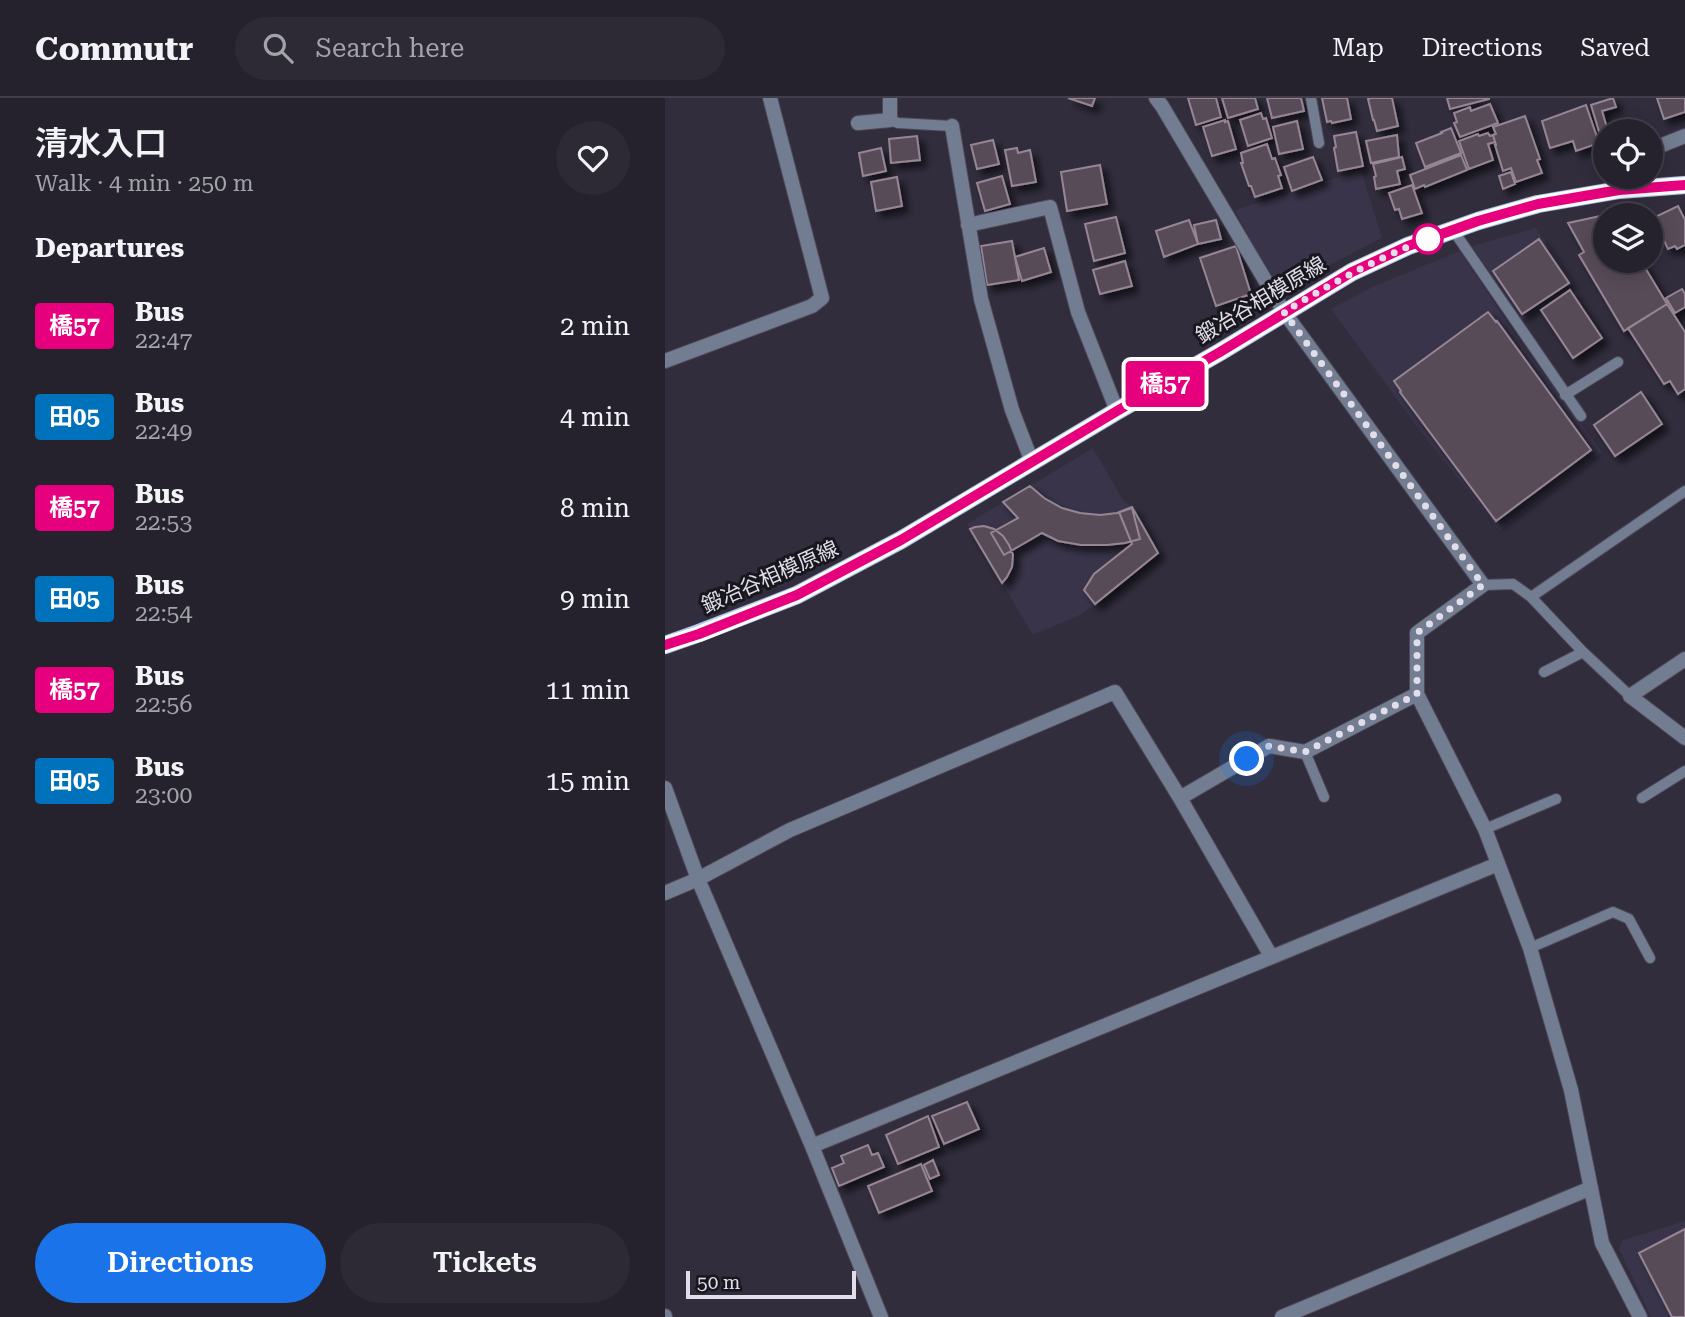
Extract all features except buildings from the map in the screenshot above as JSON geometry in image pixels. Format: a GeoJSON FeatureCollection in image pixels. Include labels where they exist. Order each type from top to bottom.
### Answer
{"type":"FeatureCollection","features":[{"type":"Feature","properties":{"kind":"main road","name":"鍛冶谷相模原線"},"geometry":{"type":"LineString","coordinates":[[1663,184],[1685,185]]}},
{"type":"Feature","properties":{"kind":"main road","name":"鍛冶谷相模原線"},"geometry":{"type":"LineString","coordinates":[[665,645],[797,595],[901,540],[1352,272],[1408,246],[1478,221],[1599,189]]}},
{"type":"Feature","properties":{"kind":"street"},"geometry":{"type":"LineString","coordinates":[[665,361],[812,306],[822,298],[770,98]]}},
{"type":"Feature","properties":{"kind":"street"},"geometry":{"type":"LineString","coordinates":[[858,122],[890,120],[891,98]]}},
{"type":"Feature","properties":{"kind":"street"},"geometry":{"type":"LineString","coordinates":[[1156,98],[1284,312],[1483,585],[1417,633],[1417,694],[1485,829],[1530,948],[1571,1090],[1602,1243],[1640,1317]]}},
{"type":"Feature","properties":{"kind":"street"},"geometry":{"type":"LineString","coordinates":[[952,126],[984,312],[1012,410],[1032,462]]}},
{"type":"Feature","properties":{"kind":"street"},"geometry":{"type":"LineString","coordinates":[[1663,145],[1685,136]]}},
{"type":"Feature","properties":{"kind":"street"},"geometry":{"type":"LineString","coordinates":[[968,225],[1050,207],[1078,312],[1117,411]]}},
{"type":"Feature","properties":{"kind":"street"},"geometry":{"type":"LineString","coordinates":[[1685,659],[1630,696],[1685,738]]}},
{"type":"Feature","properties":{"kind":"street"},"geometry":{"type":"LineString","coordinates":[[665,893],[698,879],[790,830],[1115,692],[1271,956]]}},
{"type":"Feature","properties":{"kind":"street"},"geometry":{"type":"LineString","coordinates":[[1180,798],[1269,746],[1305,752],[1417,694]]}},
{"type":"Feature","properties":{"kind":"street"},"geometry":{"type":"LineString","coordinates":[[665,788],[698,879],[812,1146],[881,1317]]}},
{"type":"Feature","properties":{"kind":"street"},"geometry":{"type":"LineString","coordinates":[[812,1146],[1498,864]]}},
{"type":"Feature","properties":{"kind":"street"},"geometry":{"type":"LineString","coordinates":[[1282,1317],[1591,1188]]}},
{"type":"Feature","properties":{"kind":"lane"},"geometry":{"type":"LineString","coordinates":[[1311,98],[1319,143]]}},
{"type":"Feature","properties":{"kind":"lane"},"geometry":{"type":"LineString","coordinates":[[890,120],[898,123],[952,126]]}},
{"type":"Feature","properties":{"kind":"lane"},"geometry":{"type":"LineString","coordinates":[[1453,230],[1581,416]]}},
{"type":"Feature","properties":{"kind":"lane"},"geometry":{"type":"LineString","coordinates":[[1565,395],[1618,362]]}},
{"type":"Feature","properties":{"kind":"lane"},"geometry":{"type":"LineString","coordinates":[[1531,597],[1685,491]]}},
{"type":"Feature","properties":{"kind":"lane"},"geometry":{"type":"LineString","coordinates":[[1483,585],[1513,584],[1531,597],[1583,652],[1630,696]]}},
{"type":"Feature","properties":{"kind":"lane"},"geometry":{"type":"LineString","coordinates":[[1544,672],[1583,652]]}},
{"type":"Feature","properties":{"kind":"lane"},"geometry":{"type":"LineString","coordinates":[[1305,752],[1324,797]]}},
{"type":"Feature","properties":{"kind":"lane"},"geometry":{"type":"LineString","coordinates":[[1642,798],[1685,771]]}},
{"type":"Feature","properties":{"kind":"lane"},"geometry":{"type":"LineString","coordinates":[[1485,829],[1556,799]]}},
{"type":"Feature","properties":{"kind":"lane"},"geometry":{"type":"LineString","coordinates":[[1530,948],[1613,912],[1629,919],[1650,958]]}},
{"type":"Feature","properties":{"kind":"shaded area"},"geometry":{"type":"Polygon","coordinates":[[[1361,170],[1382,238],[1277,292],[1235,210],[1361,170]]]}},
{"type":"Feature","properties":{"kind":"shaded area"},"geometry":{"type":"Polygon","coordinates":[[[1536,228],[1574,284],[1522,320],[1472,246],[1536,228]]]}},
{"type":"Feature","properties":{"kind":"shaded area"},"geometry":{"type":"Polygon","coordinates":[[[1460,251],[1518,339],[1602,452],[1499,531],[1418,428],[1331,309],[1374,286],[1460,251]]]}},
{"type":"Feature","properties":{"kind":"shaded area"},"geometry":{"type":"Polygon","coordinates":[[[1093,448],[1123,500],[1132,507],[1158,553],[1082,614],[1033,635],[967,524],[1093,448]]]}},
{"type":"Feature","properties":{"kind":"shaded area"},"geometry":{"type":"Polygon","coordinates":[[[1685,1221],[1685,1317],[1651,1317],[1619,1249],[1623,1240],[1685,1221]]]}},
{"type":"Feature","properties":{"kind":"bus line","name":"橋57"},"geometry":{"type":"LineString","coordinates":[[665,645],[797,595],[901,540],[1352,272],[1408,246],[1478,221],[1538,204],[1619,190],[1685,185]]}},
{"type":"Feature","properties":{"kind":"route"},"geometry":{"type":"LineString","coordinates":[[1247,759],[1269,746],[1305,752],[1417,694],[1417,633],[1483,585],[1284,312],[1352,272],[1431,238],[1428,239]]}}]}
